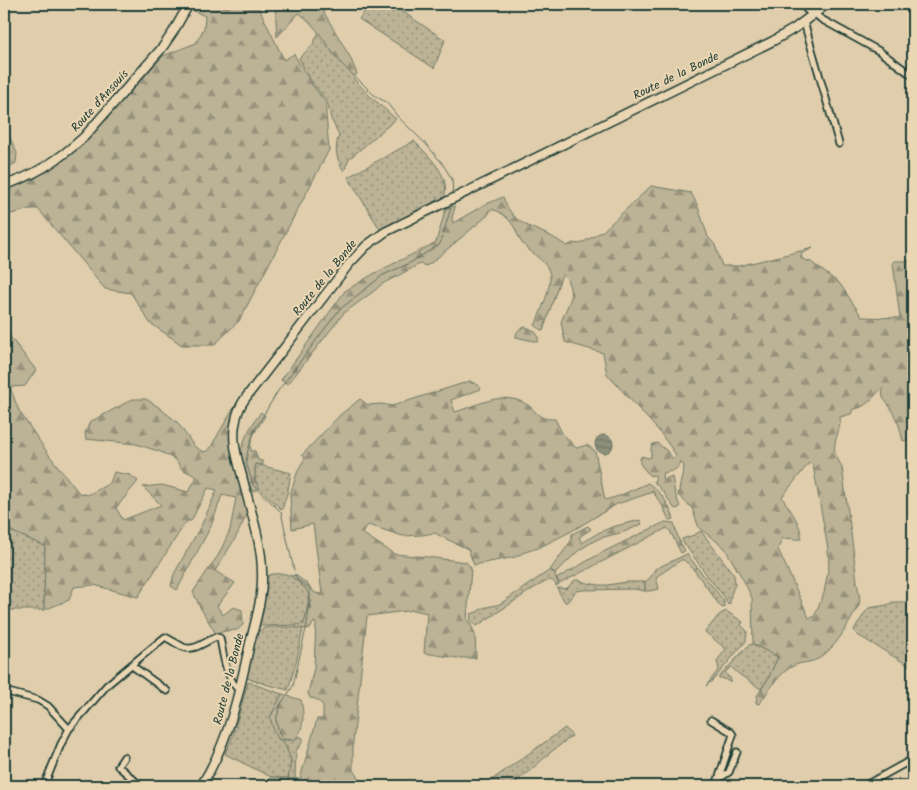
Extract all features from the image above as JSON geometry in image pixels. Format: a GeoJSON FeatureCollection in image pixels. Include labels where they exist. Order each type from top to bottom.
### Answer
{"type":"FeatureCollection","features":[{"type":"Feature","properties":{"kind":"main road","name":"Route d'Ansouis"},"geometry":{"type":"LineString","coordinates":[[4,185],[27,177],[52,163],[84,137],[162,48],[189,4]]}},
{"type":"Feature","properties":{"kind":"main road","name":"Route de la Bonde"},"geometry":{"type":"LineString","coordinates":[[201,786],[227,734],[239,691],[261,593],[261,554],[237,458],[234,439],[235,421],[240,408],[254,387],[337,279],[366,246],[384,232],[765,45],[791,30],[827,4]]}},
{"type":"Feature","properties":{"kind":"street"},"geometry":{"type":"LineString","coordinates":[[801,4],[809,18],[838,144]]}},
{"type":"Feature","properties":{"kind":"street"},"geometry":{"type":"LineString","coordinates":[[809,18],[821,19],[879,51],[913,76]]}},
{"type":"Feature","properties":{"kind":"street"},"geometry":{"type":"LineString","coordinates":[[44,786],[69,729],[107,686],[165,637],[188,648],[197,647],[216,637],[220,638],[226,670],[239,691]]}},
{"type":"Feature","properties":{"kind":"street"},"geometry":{"type":"LineString","coordinates":[[131,665],[167,691]]}},
{"type":"Feature","properties":{"kind":"street"},"geometry":{"type":"LineString","coordinates":[[4,691],[38,700],[48,706],[69,729]]}},
{"type":"Feature","properties":{"kind":"street"},"geometry":{"type":"LineString","coordinates":[[711,720],[731,732],[733,736],[716,786]]}},
{"type":"Feature","properties":{"kind":"street"},"geometry":{"type":"LineString","coordinates":[[720,778],[729,772],[737,752]]}},
{"type":"Feature","properties":{"kind":"street"},"geometry":{"type":"LineString","coordinates":[[124,757],[118,766],[141,786]]}},
{"type":"Feature","properties":{"kind":"street"},"geometry":{"type":"LineString","coordinates":[[864,786],[913,759]]}},
{"type":"Feature","properties":{"kind":"green space"},"geometry":{"type":"Polygon","coordinates":[[[195,4],[257,4],[284,60],[294,54],[312,85],[325,101],[329,150],[239,321],[214,345],[182,345],[150,323],[131,293],[105,289],[38,209],[30,209],[4,216],[4,189],[45,172],[82,145],[163,56],[196,43],[204,28],[205,16],[192,10],[195,4]]]}},
{"type":"Feature","properties":{"kind":"green space"},"geometry":{"type":"Polygon","coordinates":[[[275,4],[319,4],[350,57],[357,74],[354,76],[343,66],[316,30],[299,13],[277,37],[275,4]]]}},
{"type":"Feature","properties":{"kind":"green space"},"geometry":{"type":"Polygon","coordinates":[[[370,4],[391,4],[445,40],[434,68],[359,19],[370,4]]]}},
{"type":"Feature","properties":{"kind":"green space"},"geometry":{"type":"Polygon","coordinates":[[[319,32],[340,62],[354,76],[354,79],[396,119],[349,159],[344,171],[337,154],[339,135],[331,119],[327,101],[312,83],[299,58],[312,46],[319,32]]]}},
{"type":"Feature","properties":{"kind":"green space"},"geometry":{"type":"Polygon","coordinates":[[[4,125],[17,153],[16,163],[4,170],[4,125]]]}},
{"type":"Feature","properties":{"kind":"green space"},"geometry":{"type":"Polygon","coordinates":[[[414,141],[441,172],[444,178],[445,197],[417,210],[381,231],[348,177],[414,141]]]}},
{"type":"Feature","properties":{"kind":"green space"},"geometry":{"type":"Polygon","coordinates":[[[651,186],[691,193],[697,204],[708,237],[715,245],[722,266],[739,266],[813,248],[801,254],[802,259],[811,262],[840,284],[862,317],[900,318],[893,263],[894,261],[913,261],[913,438],[903,441],[899,425],[889,405],[883,398],[882,388],[861,407],[853,409],[851,414],[840,417],[840,426],[834,448],[842,467],[860,597],[859,605],[843,633],[827,652],[815,660],[789,668],[775,682],[759,704],[756,703],[757,696],[768,679],[778,657],[753,644],[752,598],[744,581],[724,547],[699,528],[692,508],[678,495],[684,466],[680,461],[676,469],[663,473],[662,476],[663,481],[672,477],[680,507],[677,509],[674,508],[654,482],[656,476],[650,476],[640,464],[642,456],[651,457],[653,444],[657,443],[673,459],[676,455],[659,431],[607,374],[603,353],[565,342],[561,322],[571,298],[567,279],[562,274],[543,331],[535,326],[548,289],[549,273],[544,263],[522,243],[513,225],[502,214],[489,210],[488,215],[431,263],[426,266],[420,264],[382,284],[344,313],[288,384],[281,380],[345,291],[375,273],[436,242],[446,208],[455,207],[452,218],[453,223],[484,205],[503,197],[510,212],[520,221],[567,246],[573,243],[580,244],[603,231],[651,186]],[[809,463],[782,497],[800,528],[801,539],[782,539],[778,549],[809,618],[814,617],[824,593],[829,565],[828,549],[813,465],[809,463]]]}},
{"type":"Feature","properties":{"kind":"green space"},"geometry":{"type":"Polygon","coordinates":[[[525,327],[535,332],[538,336],[538,342],[516,337],[518,331],[525,327]]]}},
{"type":"Feature","properties":{"kind":"green space"},"geometry":{"type":"Polygon","coordinates":[[[4,329],[36,370],[25,386],[10,387],[19,411],[49,455],[79,493],[88,495],[110,483],[114,472],[130,475],[138,481],[116,508],[123,520],[161,505],[143,487],[162,485],[188,492],[197,477],[182,469],[176,460],[161,452],[136,444],[86,439],[85,433],[90,422],[133,399],[146,399],[177,422],[194,446],[203,452],[209,450],[233,409],[235,410],[230,430],[248,512],[236,537],[215,571],[235,583],[217,606],[223,615],[233,607],[242,610],[243,625],[237,630],[216,634],[193,592],[219,554],[230,530],[236,498],[222,495],[211,526],[177,590],[171,586],[174,574],[202,524],[217,490],[208,488],[191,521],[187,521],[184,525],[138,597],[94,585],[74,587],[69,600],[44,610],[45,546],[13,532],[4,524],[4,329]]]}},
{"type":"Feature","properties":{"kind":"green space"},"geometry":{"type":"Polygon","coordinates":[[[470,381],[481,389],[451,400],[455,412],[499,399],[508,398],[526,404],[542,417],[555,419],[562,433],[576,448],[587,445],[595,451],[605,500],[648,483],[664,499],[674,519],[669,520],[653,492],[617,504],[570,532],[538,548],[515,557],[474,565],[468,549],[435,533],[403,536],[368,525],[362,533],[394,554],[466,562],[471,568],[467,620],[475,635],[476,658],[457,658],[424,653],[427,613],[414,610],[367,616],[353,742],[353,770],[363,786],[267,786],[271,777],[300,779],[317,719],[323,719],[323,705],[316,699],[310,698],[308,693],[314,668],[316,623],[314,622],[310,629],[296,628],[296,625],[304,624],[309,597],[304,587],[291,576],[296,575],[315,593],[322,594],[313,524],[292,529],[290,495],[298,470],[305,458],[302,455],[340,415],[360,399],[368,405],[381,404],[392,406],[470,381]]]}},
{"type":"Feature","properties":{"kind":"green space"},"geometry":{"type":"Polygon","coordinates":[[[261,412],[265,416],[250,446],[251,451],[255,451],[258,460],[262,461],[263,465],[255,464],[255,479],[259,488],[253,492],[241,459],[243,444],[248,432],[261,412]]]}},
{"type":"Feature","properties":{"kind":"green space"},"geometry":{"type":"Polygon","coordinates":[[[255,464],[291,473],[282,510],[259,488],[255,479],[255,464]]]}},
{"type":"Feature","properties":{"kind":"green space"},"geometry":{"type":"Polygon","coordinates":[[[640,520],[642,524],[624,532],[600,538],[589,544],[578,551],[556,573],[550,570],[571,541],[572,534],[588,526],[591,529],[579,537],[582,543],[612,527],[640,520]]]}},
{"type":"Feature","properties":{"kind":"green space"},"geometry":{"type":"Polygon","coordinates":[[[665,522],[674,523],[678,538],[685,551],[681,553],[667,528],[559,584],[556,579],[601,553],[665,522]]]}},
{"type":"Feature","properties":{"kind":"green space"},"geometry":{"type":"Polygon","coordinates":[[[4,527],[45,546],[44,610],[8,610],[4,603],[4,527]]]}},
{"type":"Feature","properties":{"kind":"green space"},"geometry":{"type":"Polygon","coordinates":[[[701,531],[734,575],[735,584],[728,605],[725,598],[683,542],[682,539],[701,531]]]}},
{"type":"Feature","properties":{"kind":"green space"},"geometry":{"type":"Polygon","coordinates":[[[687,554],[697,567],[694,570],[684,560],[681,560],[656,577],[659,589],[645,591],[645,582],[650,578],[655,569],[687,554]]]}},
{"type":"Feature","properties":{"kind":"green space"},"geometry":{"type":"Polygon","coordinates":[[[697,567],[724,601],[724,608],[721,607],[694,570],[697,567]]]}},
{"type":"Feature","properties":{"kind":"green space"},"geometry":{"type":"Polygon","coordinates":[[[550,570],[556,573],[555,576],[559,584],[556,586],[554,582],[549,580],[477,626],[473,624],[470,618],[471,614],[483,608],[500,604],[550,570]]]}},
{"type":"Feature","properties":{"kind":"green space"},"geometry":{"type":"Polygon","coordinates":[[[272,574],[291,576],[309,594],[304,625],[259,626],[265,579],[272,574]]]}},
{"type":"Feature","properties":{"kind":"green space"},"geometry":{"type":"Polygon","coordinates":[[[575,580],[599,585],[645,582],[645,591],[634,589],[583,590],[576,591],[565,602],[557,588],[566,589],[575,580]]]}},
{"type":"Feature","properties":{"kind":"green space"},"geometry":{"type":"Polygon","coordinates":[[[893,602],[913,602],[913,668],[854,632],[869,608],[893,602]]]}},
{"type":"Feature","properties":{"kind":"green space"},"geometry":{"type":"Polygon","coordinates":[[[726,611],[743,622],[741,625],[747,631],[746,641],[706,686],[719,669],[717,661],[726,649],[705,632],[719,615],[726,611]]]}},
{"type":"Feature","properties":{"kind":"green space"},"geometry":{"type":"Polygon","coordinates":[[[269,627],[303,628],[288,690],[247,678],[249,661],[257,632],[269,627]]]}},
{"type":"Feature","properties":{"kind":"green space"},"geometry":{"type":"Polygon","coordinates":[[[753,644],[778,657],[761,689],[731,667],[725,673],[731,679],[730,682],[718,678],[749,645],[753,644]]]}},
{"type":"Feature","properties":{"kind":"green space"},"geometry":{"type":"Polygon","coordinates":[[[248,682],[282,694],[270,718],[279,740],[294,740],[299,736],[303,738],[296,751],[295,779],[271,777],[225,754],[233,736],[248,682]]]}},
{"type":"Feature","properties":{"kind":"green space"},"geometry":{"type":"Polygon","coordinates":[[[282,694],[301,700],[303,710],[302,727],[294,740],[279,740],[270,718],[282,694]]]}},
{"type":"Feature","properties":{"kind":"green space"},"geometry":{"type":"Polygon","coordinates":[[[565,728],[572,736],[511,786],[483,786],[565,728]]]}},
{"type":"Feature","properties":{"kind":"shaded area"},"geometry":{"type":"Polygon","coordinates":[[[604,435],[610,438],[613,444],[610,450],[604,453],[598,450],[595,444],[598,438],[604,435]]]}},
{"type":"Feature","properties":{"kind":"waterway"},"geometry":{"type":"LineString","coordinates":[[356,77],[374,95],[387,103],[442,163],[452,179],[453,195]]}},
{"type":"Feature","properties":{"kind":"waterway"},"geometry":{"type":"LineString","coordinates":[[453,204],[665,100]]}},
{"type":"Feature","properties":{"kind":"waterway"},"geometry":{"type":"LineString","coordinates":[[294,570],[281,512],[253,485],[246,462],[255,429],[278,391],[339,310],[383,275],[410,263],[440,244],[453,201]]}},
{"type":"Feature","properties":{"kind":"waterway"},"geometry":{"type":"LineString","coordinates":[[287,786],[291,760],[279,733],[276,720],[281,704],[293,686],[310,602],[310,589],[297,579],[295,574]]}}]}
